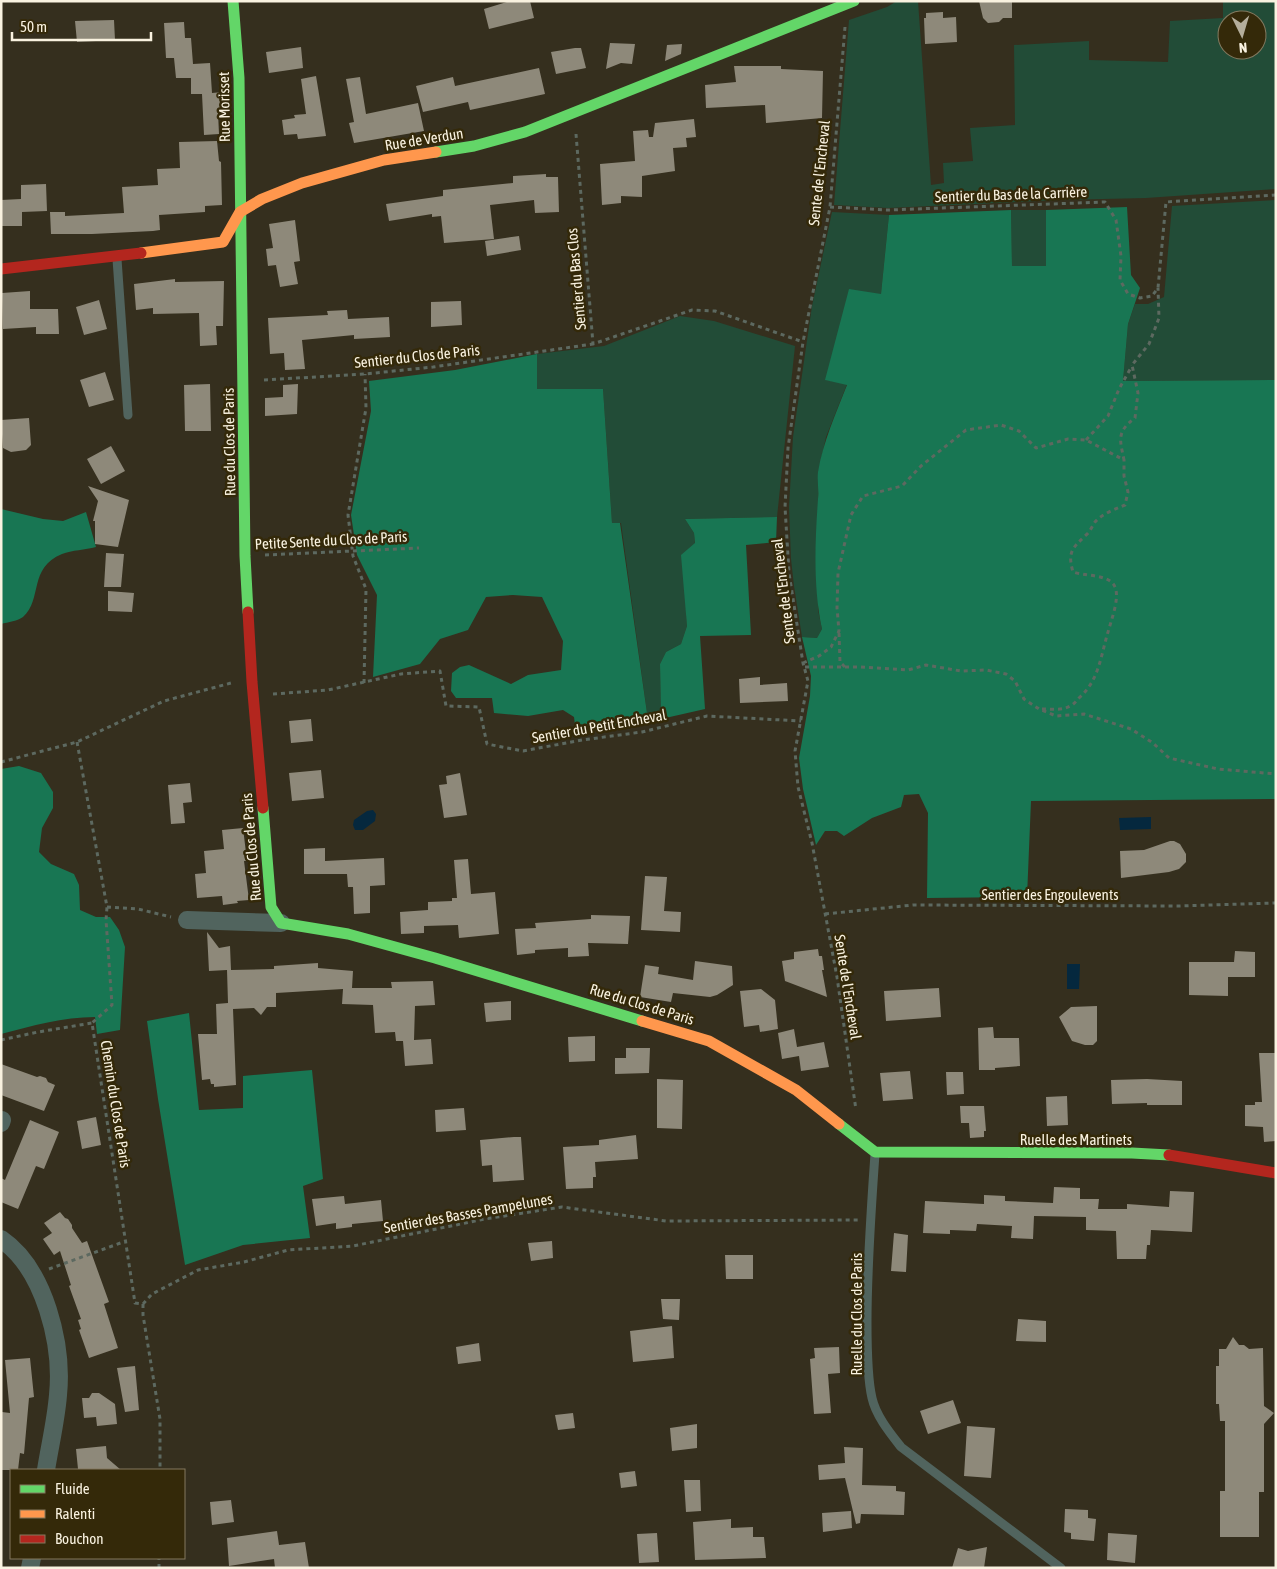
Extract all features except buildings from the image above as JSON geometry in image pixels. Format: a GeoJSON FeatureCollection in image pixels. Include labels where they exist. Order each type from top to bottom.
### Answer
{"type":"FeatureCollection","features":[{"type":"Feature","properties":{"kind":"street","name":"Rue Morisset"},"geometry":{"type":"LineString","coordinates":[[233,1],[239,78],[240,212]]}},
{"type":"Feature","properties":{"kind":"street","name":"Rue de Verdun"},"geometry":{"type":"LineString","coordinates":[[1,269],[223,242],[240,212],[262,199],[302,183],[384,160],[474,146],[525,132],[854,1]]}},
{"type":"Feature","properties":{"kind":"street","name":"Rue du Clos de Paris"},"geometry":{"type":"LineString","coordinates":[[240,212],[245,556],[252,682],[271,907],[281,923],[348,934],[435,958],[709,1041],[796,1090],[875,1152]]}},
{"type":"Feature","properties":{"kind":"street"},"geometry":{"type":"LineString","coordinates":[[186,920],[281,923]]}},
{"type":"Feature","properties":{"kind":"street","name":"Ruelle des Martinets"},"geometry":{"type":"LineString","coordinates":[[875,1152],[1132,1153],[1180,1156],[1276,1173]]}},
{"type":"Feature","properties":{"kind":"street"},"geometry":{"type":"LineString","coordinates":[[1,1239],[20,1258],[32,1275],[44,1298],[51,1320],[58,1371],[58,1394],[46,1469]]}},
{"type":"Feature","properties":{"kind":"lane"},"geometry":{"type":"LineString","coordinates":[[117,256],[128,415]]}},
{"type":"Feature","properties":{"kind":"lane","name":"Ruelle du Clos de Paris"},"geometry":{"type":"LineString","coordinates":[[875,1152],[870,1220],[867,1348],[872,1399],[884,1423],[901,1447],[1060,1568]]}},
{"type":"Feature","properties":{"kind":"path","name":"Sente de l'Encheval"},"geometry":{"type":"LineString","coordinates":[[842,7],[845,22],[830,207],[803,342],[788,448],[785,507],[789,573],[803,662],[808,681],[795,751],[798,787],[837,977],[860,1140]]}},
{"type":"Feature","properties":{"kind":"path","name":"Sentier du Bas Clos"},"geometry":{"type":"LineString","coordinates":[[574,113],[593,344],[692,310],[715,311],[803,342]]}},
{"type":"Feature","properties":{"kind":"path"},"geometry":{"type":"LineString","coordinates":[[1086,440],[1108,416],[1119,389],[1132,365],[1149,344],[1159,318],[1158,288],[1166,202],[1276,195]]}},
{"type":"Feature","properties":{"kind":"path","name":"Sentier du Bas de la Carrière"},"geometry":{"type":"LineString","coordinates":[[830,207],[888,210],[1105,202],[1116,220],[1121,256],[1120,280],[1128,294],[1140,298],[1152,296],[1158,288]]}},
{"type":"Feature","properties":{"kind":"path","name":"Sentier du Clos de Paris"},"geometry":{"type":"LineString","coordinates":[[243,381],[365,374],[433,367],[593,344]]}},
{"type":"Feature","properties":{"kind":"path"},"geometry":{"type":"LineString","coordinates":[[1039,709],[1065,709],[1086,693],[1103,656],[1114,616],[1115,587],[1110,580],[1073,572],[1071,554],[1076,544],[1087,534],[1096,521],[1108,512],[1125,505],[1128,492],[1119,439],[1126,424],[1135,418],[1138,393],[1132,365]]}},
{"type":"Feature","properties":{"kind":"path"},"geometry":{"type":"LineString","coordinates":[[364,684],[366,589],[352,550],[348,514],[366,408],[365,374]]}},
{"type":"Feature","properties":{"kind":"path"},"geometry":{"type":"LineString","coordinates":[[845,667],[840,662],[838,573],[851,516],[863,496],[902,486],[921,466],[966,430],[1001,424],[1019,431],[1036,448],[1068,439],[1086,440],[1124,460]]}},
{"type":"Feature","properties":{"kind":"path","name":"Petite Sente du Clos de Paris"},"geometry":{"type":"LineString","coordinates":[[245,556],[419,548]]}},
{"type":"Feature","properties":{"kind":"path"},"geometry":{"type":"LineString","coordinates":[[803,662],[819,656],[831,647],[839,631]]}},
{"type":"Feature","properties":{"kind":"path"},"geometry":{"type":"LineString","coordinates":[[805,667],[908,670],[926,665],[962,671],[986,670],[1006,674],[1015,682],[1024,699],[1039,709],[1056,716],[1084,714],[1131,729],[1169,758],[1218,769],[1276,774]]}},
{"type":"Feature","properties":{"kind":"path","name":"Sentier du Petit Encheval"},"geometry":{"type":"LineString","coordinates":[[254,695],[328,690],[364,684],[401,674],[440,671],[446,706],[479,707],[487,744],[523,752],[582,740],[642,732],[707,716],[801,721]]}},
{"type":"Feature","properties":{"kind":"path"},"geometry":{"type":"LineString","coordinates":[[1,762],[77,742],[164,701],[232,683],[252,682]]}},
{"type":"Feature","properties":{"kind":"path","name":"Chemin du Clos de Paris"},"geometry":{"type":"LineString","coordinates":[[77,742],[107,907],[106,920],[112,1005],[92,1024],[134,1303],[143,1304],[143,1315],[160,1419],[160,1469]]}},
{"type":"Feature","properties":{"kind":"path","name":"Sentier des Engoulevents"},"geometry":{"type":"LineString","coordinates":[[825,914],[913,905],[1177,906],[1276,904]]}},
{"type":"Feature","properties":{"kind":"path"},"geometry":{"type":"LineString","coordinates":[[107,907],[138,909],[186,920]]}},
{"type":"Feature","properties":{"kind":"path"},"geometry":{"type":"LineString","coordinates":[[1,1040],[92,1024]]}},
{"type":"Feature","properties":{"kind":"path","name":"Sentier des Basses Pampelunes"},"geometry":{"type":"LineString","coordinates":[[143,1304],[152,1294],[198,1270],[244,1262],[288,1250],[353,1246],[485,1219],[562,1207],[666,1221],[870,1220]]}},
{"type":"Feature","properties":{"kind":"path"},"geometry":{"type":"LineString","coordinates":[[32,1275],[126,1241]]}},
{"type":"Feature","properties":{"kind":"green space"},"geometry":{"type":"Polygon","coordinates":[[[897,1],[918,1],[931,185],[944,183],[943,163],[973,161],[970,128],[1015,125],[1014,45],[1089,41],[1089,60],[1168,62],[1170,21],[1217,18],[1217,60],[1267,60],[1267,10],[1223,10],[1223,1],[1276,1],[1276,189],[1146,198],[888,208],[834,205],[849,20],[887,7],[897,1]]]}},
{"type":"Feature","properties":{"kind":"green space"},"geometry":{"type":"Polygon","coordinates":[[[1276,200],[1276,380],[1123,381],[1128,324],[1135,304],[1148,304],[1164,297],[1172,206],[1276,200]]]}},
{"type":"Feature","properties":{"kind":"green space"},"geometry":{"type":"Polygon","coordinates":[[[1127,207],[1131,275],[1140,288],[1128,324],[1123,381],[1276,380],[1276,799],[1031,801],[1027,897],[927,898],[928,813],[919,794],[904,795],[901,807],[872,818],[844,836],[837,831],[825,831],[816,845],[803,789],[799,758],[810,696],[811,676],[802,637],[817,638],[822,629],[817,597],[815,564],[818,472],[826,439],[847,385],[825,380],[849,289],[881,294],[889,215],[1011,210],[1012,266],[1046,266],[1046,210],[1127,207]]]}},
{"type":"Feature","properties":{"kind":"green space"},"geometry":{"type":"Polygon","coordinates":[[[1011,210],[1046,210],[1046,266],[1012,266],[1011,210]]]}},
{"type":"Feature","properties":{"kind":"green space"},"geometry":{"type":"Polygon","coordinates":[[[832,212],[889,215],[881,294],[833,353],[826,380],[847,384],[826,437],[818,474],[818,610],[822,629],[817,638],[802,637],[791,559],[789,507],[793,437],[812,306],[832,212]]]}},
{"type":"Feature","properties":{"kind":"green space"},"geometry":{"type":"Polygon","coordinates":[[[680,316],[714,321],[795,346],[777,517],[685,519],[694,533],[695,544],[686,608],[687,626],[681,644],[666,652],[660,664],[661,719],[648,720],[621,523],[612,523],[603,389],[537,390],[537,354],[604,346],[680,316]]]}},
{"type":"Feature","properties":{"kind":"green space"},"geometry":{"type":"Polygon","coordinates":[[[537,354],[537,389],[603,389],[612,523],[620,523],[648,720],[576,733],[574,717],[563,710],[528,716],[494,713],[492,698],[456,698],[451,691],[452,673],[460,667],[469,665],[511,684],[528,675],[561,670],[563,641],[542,597],[513,595],[486,597],[468,630],[440,639],[420,664],[373,677],[377,595],[357,555],[351,515],[371,411],[369,381],[455,370],[537,354]]]}},
{"type":"Feature","properties":{"kind":"green space"},"geometry":{"type":"Polygon","coordinates":[[[1,509],[43,519],[63,521],[86,512],[96,547],[62,554],[51,560],[44,567],[40,575],[29,610],[21,618],[1,624],[1,509]]]}},
{"type":"Feature","properties":{"kind":"green space"},"geometry":{"type":"Polygon","coordinates":[[[777,517],[776,542],[746,545],[751,635],[700,636],[705,709],[661,719],[660,664],[666,652],[681,644],[687,626],[681,555],[695,543],[694,533],[685,519],[777,517]]]}},
{"type":"Feature","properties":{"kind":"green space"},"geometry":{"type":"Polygon","coordinates":[[[19,766],[41,773],[53,792],[53,808],[42,828],[39,852],[51,864],[74,874],[79,885],[80,910],[96,917],[110,917],[119,930],[125,947],[120,1030],[97,1034],[95,1017],[83,1017],[59,1020],[1,1034],[1,769],[19,766]]]}},
{"type":"Feature","properties":{"kind":"green space"},"geometry":{"type":"Polygon","coordinates":[[[189,1013],[199,1110],[243,1108],[243,1076],[312,1070],[323,1179],[303,1186],[310,1238],[243,1245],[185,1265],[147,1021],[189,1013]]]}},
{"type":"Feature","properties":{"kind":"water"},"geometry":{"type":"Polygon","coordinates":[[[373,810],[376,814],[375,821],[363,830],[355,830],[354,820],[367,811],[373,810]]]}},
{"type":"Feature","properties":{"kind":"water"},"geometry":{"type":"Polygon","coordinates":[[[1151,817],[1151,829],[1120,830],[1119,818],[1151,817]]]}},
{"type":"Feature","properties":{"kind":"water"},"geometry":{"type":"Polygon","coordinates":[[[1067,964],[1080,964],[1079,989],[1067,989],[1067,964]]]}},
{"type":"Feature","properties":{"kind":"traffic: fast"},"geometry":{"type":"LineString","coordinates":[[233,1],[239,78],[245,556],[248,612]]}},
{"type":"Feature","properties":{"kind":"traffic: fast"},"geometry":{"type":"LineString","coordinates":[[436,152],[474,146],[525,132],[854,1]]}},
{"type":"Feature","properties":{"kind":"traffic: fast"},"geometry":{"type":"LineString","coordinates":[[263,808],[271,907],[281,923],[348,934],[435,958],[642,1021]]}},
{"type":"Feature","properties":{"kind":"traffic: fast"},"geometry":{"type":"LineString","coordinates":[[839,1124],[875,1152],[1132,1153],[1169,1155]]}},
{"type":"Feature","properties":{"kind":"traffic: slow"},"geometry":{"type":"LineString","coordinates":[[141,253],[223,242],[240,212],[262,199],[302,183],[384,160],[436,152]]}},
{"type":"Feature","properties":{"kind":"traffic: slow"},"geometry":{"type":"LineString","coordinates":[[642,1021],[709,1041],[796,1090],[839,1124]]}},
{"type":"Feature","properties":{"kind":"traffic: jam"},"geometry":{"type":"LineString","coordinates":[[1,269],[141,253]]}},
{"type":"Feature","properties":{"kind":"traffic: jam"},"geometry":{"type":"LineString","coordinates":[[248,612],[263,808]]}},
{"type":"Feature","properties":{"kind":"traffic: jam"},"geometry":{"type":"LineString","coordinates":[[1169,1155],[1276,1173]]}}]}
